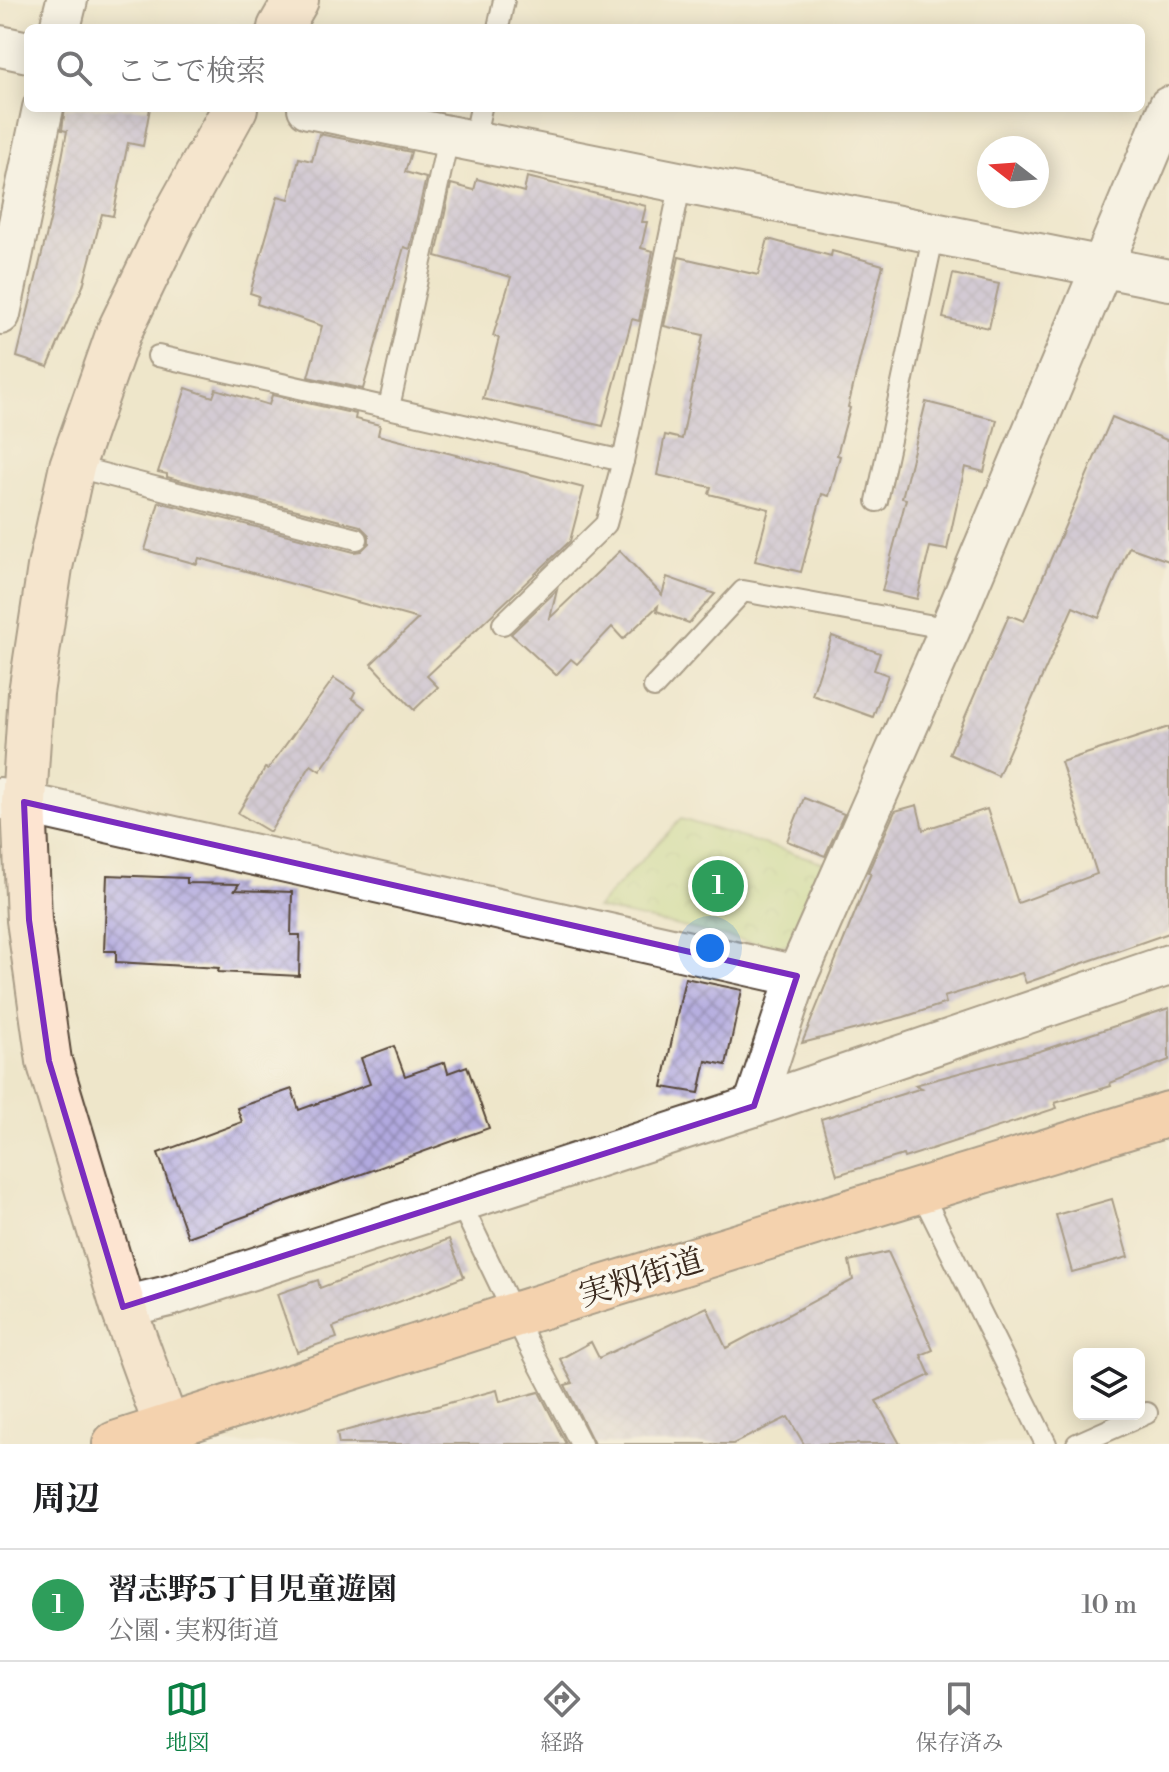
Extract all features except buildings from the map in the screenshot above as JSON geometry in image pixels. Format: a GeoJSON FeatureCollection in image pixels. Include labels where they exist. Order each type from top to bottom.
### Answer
{"type":"FeatureCollection","features":[{"type":"Feature","properties":{"kind":"main road","name":"実籾街道"},"geometry":{"type":"LineString","coordinates":[[115,1444],[170,1436],[514,1315],[1169,1114]]}},
{"type":"Feature","properties":{"kind":"street"},"geometry":{"type":"LineString","coordinates":[[61,24],[67,0]]}},
{"type":"Feature","properties":{"kind":"street"},"geometry":{"type":"LineString","coordinates":[[282,24],[296,0]]}},
{"type":"Feature","properties":{"kind":"street"},"geometry":{"type":"LineString","coordinates":[[0,46],[24,51]]}},
{"type":"Feature","properties":{"kind":"street"},"geometry":{"type":"LineString","coordinates":[[754,1106],[797,976],[950,629],[1169,107]]}},
{"type":"Feature","properties":{"kind":"street"},"geometry":{"type":"LineString","coordinates":[[0,314],[42,112]]}},
{"type":"Feature","properties":{"kind":"street"},"geometry":{"type":"LineString","coordinates":[[170,1436],[123,1307],[49,1061],[12,800],[50,567],[72,466],[119,332],[173,220],[233,112]]}},
{"type":"Feature","properties":{"kind":"street"},"geometry":{"type":"LineString","coordinates":[[342,112],[468,127],[681,182],[1169,280]]}},
{"type":"Feature","properties":{"kind":"street"},"geometry":{"type":"LineString","coordinates":[[12,800],[797,976]]}},
{"type":"Feature","properties":{"kind":"street"},"geometry":{"type":"LineString","coordinates":[[123,1307],[169,1296],[754,1106],[1169,965]]}},
{"type":"Feature","properties":{"kind":"lane"},"geometry":{"type":"LineString","coordinates":[[499,24],[504,0]]}},
{"type":"Feature","properties":{"kind":"lane"},"geometry":{"type":"LineString","coordinates":[[389,407],[468,127]]}},
{"type":"Feature","properties":{"kind":"lane"},"geometry":{"type":"LineString","coordinates":[[503,624],[606,524],[623,461],[681,182]]}},
{"type":"Feature","properties":{"kind":"lane"},"geometry":{"type":"LineString","coordinates":[[877,501],[934,233]]}},
{"type":"Feature","properties":{"kind":"lane"},"geometry":{"type":"LineString","coordinates":[[158,356],[623,461]]}},
{"type":"Feature","properties":{"kind":"lane"},"geometry":{"type":"LineString","coordinates":[[72,466],[357,539]]}},
{"type":"Feature","properties":{"kind":"lane"},"geometry":{"type":"LineString","coordinates":[[654,687],[743,591],[950,629]]}},
{"type":"Feature","properties":{"kind":"lane"},"geometry":{"type":"LineString","coordinates":[[921,1192],[1046,1444]]}},
{"type":"Feature","properties":{"kind":"lane"},"geometry":{"type":"LineString","coordinates":[[460,1202],[581,1444]]}},
{"type":"Feature","properties":{"kind":"lane"},"geometry":{"type":"LineString","coordinates":[[1077,1444],[1147,1413]]}},
{"type":"Feature","properties":{"kind":"highlighted area"},"geometry":{"type":"Polygon","coordinates":[[[24,802],[797,976],[754,1106],[123,1307],[49,1061],[29,920],[24,802]]]}},
{"type":"Feature","properties":{"kind":"green space"},"geometry":{"type":"Polygon","coordinates":[[[681,819],[829,864],[797,942],[772,947],[596,908],[681,819]]]}},
{"type":"Feature","properties":{"kind":"place","name":"習志野5丁目児童遊園"},"geometry":{"type":"Point","coordinates":[718,886]}}]}
